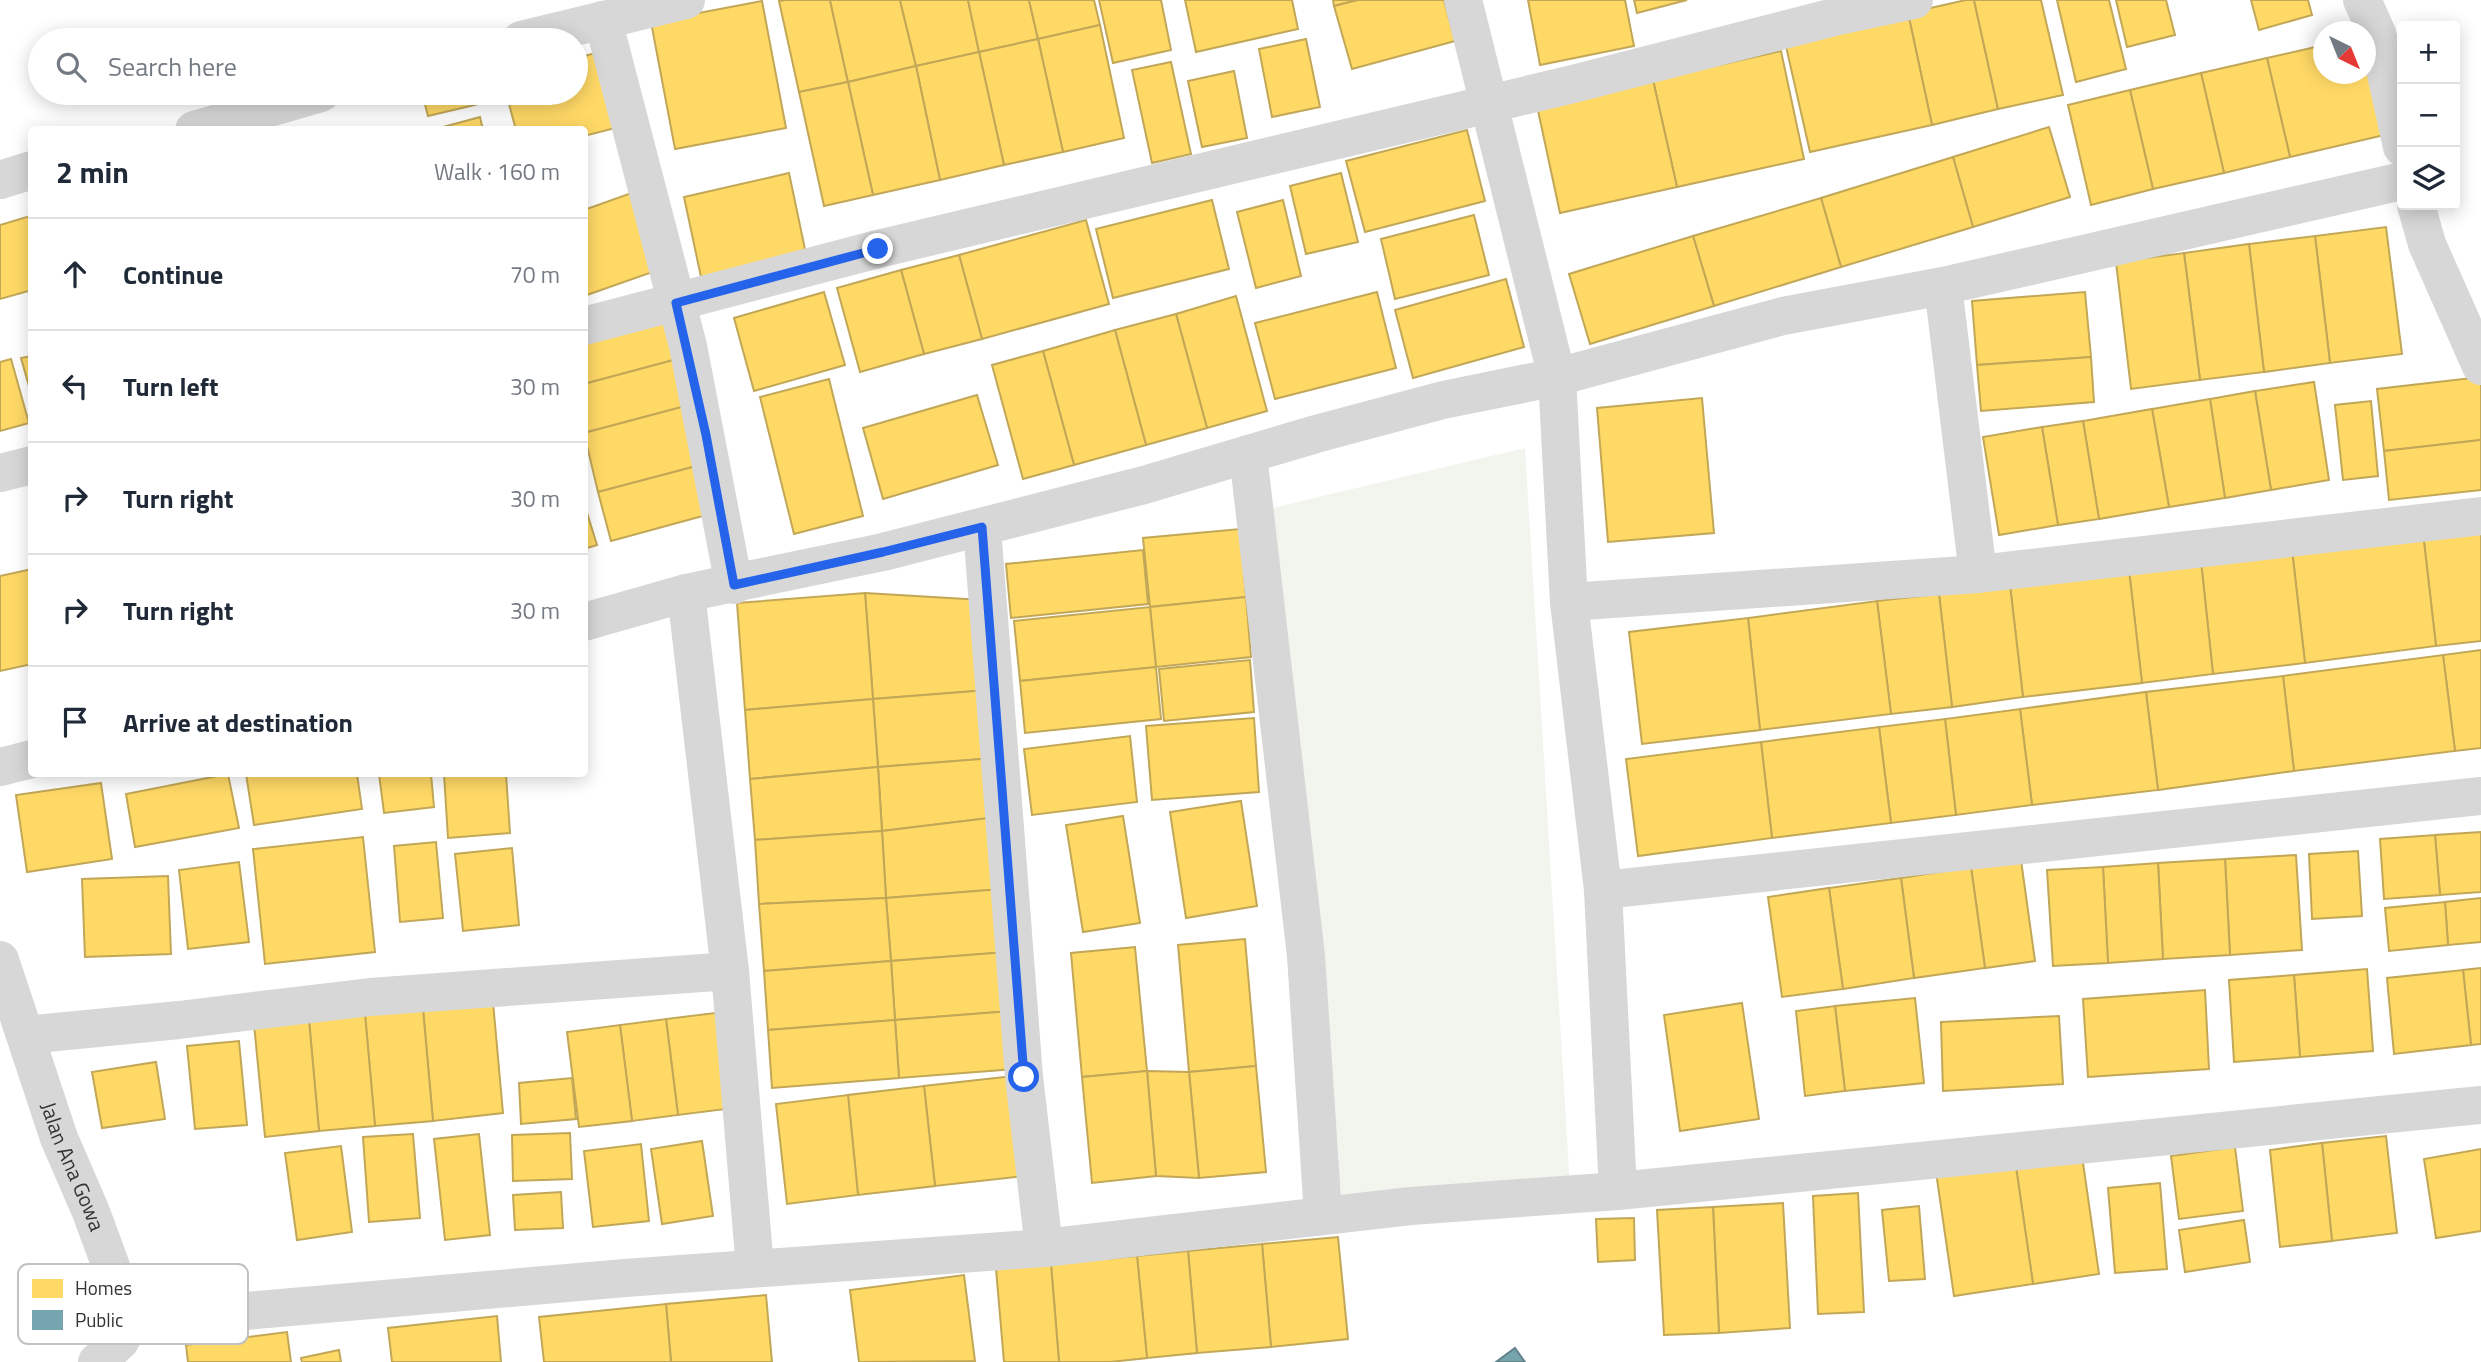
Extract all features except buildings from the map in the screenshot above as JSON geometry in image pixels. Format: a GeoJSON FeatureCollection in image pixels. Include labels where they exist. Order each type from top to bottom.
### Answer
{"type":"FeatureCollection","features":[{"type":"Feature","properties":{"kind":"street"},"geometry":{"type":"LineString","coordinates":[[570,28],[686,0]]}},
{"type":"Feature","properties":{"kind":"street"},"geometry":{"type":"LineString","coordinates":[[1463,0],[1557,377],[1569,602],[1603,890],[1618,1191]]}},
{"type":"Feature","properties":{"kind":"street"},"geometry":{"type":"LineString","coordinates":[[588,325],[878,249],[1573,84],[1834,17],[1914,0]]}},
{"type":"Feature","properties":{"kind":"street"},"geometry":{"type":"LineString","coordinates":[[2362,0],[2377,33],[2397,124]]}},
{"type":"Feature","properties":{"kind":"street"},"geometry":{"type":"LineString","coordinates":[[603,20],[676,303],[706,435],[734,585]]}},
{"type":"Feature","properties":{"kind":"street"},"geometry":{"type":"LineString","coordinates":[[208,126],[280,105]]}},
{"type":"Feature","properties":{"kind":"street"},"geometry":{"type":"LineString","coordinates":[[0,180],[28,171]]}},
{"type":"Feature","properties":{"kind":"street"},"geometry":{"type":"LineString","coordinates":[[588,621],[686,593],[883,552],[982,527],[1144,485],[1443,400],[1557,377],[1783,316],[1943,286],[2397,182]]}},
{"type":"Feature","properties":{"kind":"street"},"geometry":{"type":"LineString","coordinates":[[2417,210],[2427,244],[2481,366]]}},
{"type":"Feature","properties":{"kind":"street"},"geometry":{"type":"LineString","coordinates":[[1943,286],[1978,574]]}},
{"type":"Feature","properties":{"kind":"street"},"geometry":{"type":"LineString","coordinates":[[1248,454],[1306,956],[1323,1216]]}},
{"type":"Feature","properties":{"kind":"street"},"geometry":{"type":"LineString","coordinates":[[0,473],[28,466]]}},
{"type":"Feature","properties":{"kind":"street"},"geometry":{"type":"LineString","coordinates":[[1569,602],[1978,574],[2481,516]]}},
{"type":"Feature","properties":{"kind":"street"},"geometry":{"type":"LineString","coordinates":[[982,527],[1024,1077],[1044,1248]]}},
{"type":"Feature","properties":{"kind":"street"},"geometry":{"type":"LineString","coordinates":[[686,593],[730,971],[755,1268]]}},
{"type":"Feature","properties":{"kind":"street"},"geometry":{"type":"LineString","coordinates":[[0,767],[28,760]]}},
{"type":"Feature","properties":{"kind":"street"},"geometry":{"type":"LineString","coordinates":[[1603,890],[2481,796]]}},
{"type":"Feature","properties":{"kind":"street","name":"Jalan Ana Gowa"},"geometry":{"type":"LineString","coordinates":[[0,960],[59,1138],[110,1264]]}},
{"type":"Feature","properties":{"kind":"street"},"geometry":{"type":"LineString","coordinates":[[26,1035],[370,997],[730,971]]}},
{"type":"Feature","properties":{"kind":"street"},"geometry":{"type":"LineString","coordinates":[[248,1311],[755,1268],[1044,1248],[1411,1206],[1618,1191],[2481,1105]]}},
{"type":"Feature","properties":{"kind":"street"},"geometry":{"type":"LineString","coordinates":[[104,1359],[117,1344]]}},
{"type":"Feature","properties":{"kind":"shaded area"},"geometry":{"type":"Polygon","coordinates":[[[1525,448],[1570,1187],[1322,1207],[1259,511],[1525,448]]]}},
{"type":"Feature","properties":{"kind":"route"},"geometry":{"type":"LineString","coordinates":[[878,249],[676,303],[688,346],[715,477],[734,585],[982,527],[1024,1077]]}}]}
